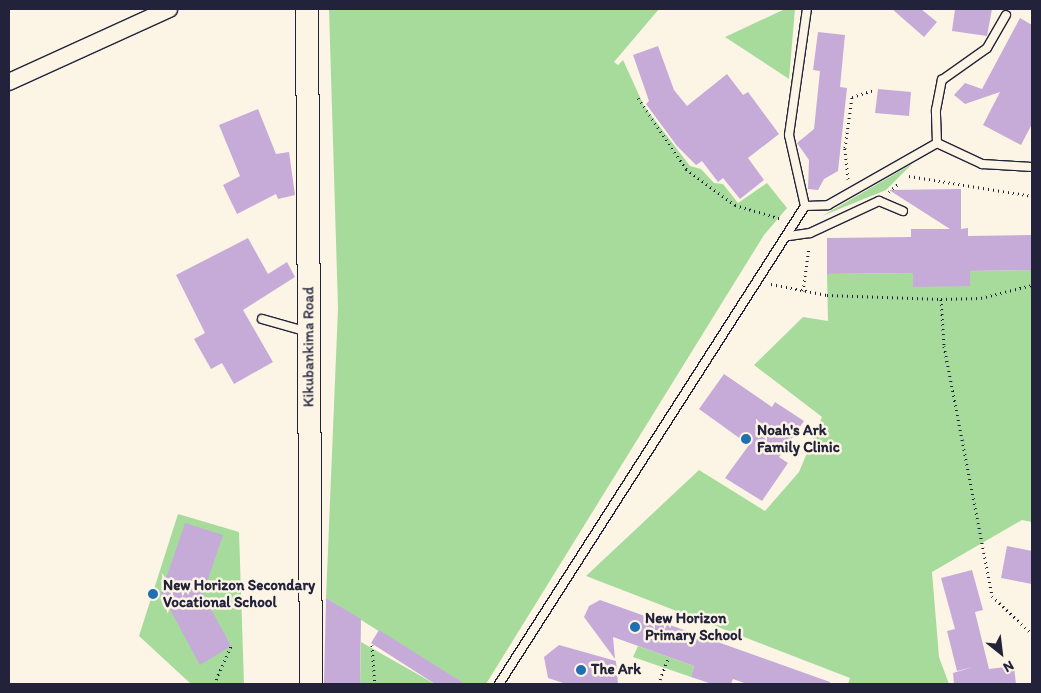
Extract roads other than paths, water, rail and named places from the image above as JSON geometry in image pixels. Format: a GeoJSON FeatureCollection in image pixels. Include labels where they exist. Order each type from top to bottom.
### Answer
{"type":"FeatureCollection","features":[{"type":"Feature","properties":{"kind":"street"},"geometry":{"type":"LineString","coordinates":[[9,82],[169,9]]}},
{"type":"Feature","properties":{"kind":"street","name":"Kikubankima Road"},"geometry":{"type":"LineString","coordinates":[[307,9],[311,684]]}},
{"type":"Feature","properties":{"kind":"lane"},"geometry":{"type":"LineString","coordinates":[[499,684],[758,281],[789,236],[805,206],[790,134],[807,9]]}},
{"type":"Feature","properties":{"kind":"lane"},"geometry":{"type":"LineString","coordinates":[[938,143],[936,110],[942,80],[987,48],[1006,15]]}},
{"type":"Feature","properties":{"kind":"lane"},"geometry":{"type":"LineString","coordinates":[[805,206],[828,205],[938,143]]}},
{"type":"Feature","properties":{"kind":"lane"},"geometry":{"type":"LineString","coordinates":[[938,143],[982,164],[1032,167]]}},
{"type":"Feature","properties":{"kind":"lane"},"geometry":{"type":"LineString","coordinates":[[789,236],[810,233],[879,201],[903,211]]}},
{"type":"Feature","properties":{"kind":"lane"},"geometry":{"type":"LineString","coordinates":[[262,319],[299,333],[309,332]]}},
{"type":"Feature","properties":{"kind":"place","name":"Noah's Ark Family Clinic"},"geometry":{"type":"Point","coordinates":[746,439]}},
{"type":"Feature","properties":{"kind":"place","name":"New Horizon Secondary Vocational School"},"geometry":{"type":"Point","coordinates":[153,594]}},
{"type":"Feature","properties":{"kind":"place","name":"New Horizon Primary School"},"geometry":{"type":"Point","coordinates":[635,627]}},
{"type":"Feature","properties":{"kind":"place","name":"The Ark"},"geometry":{"type":"Point","coordinates":[581,670]}}]}
